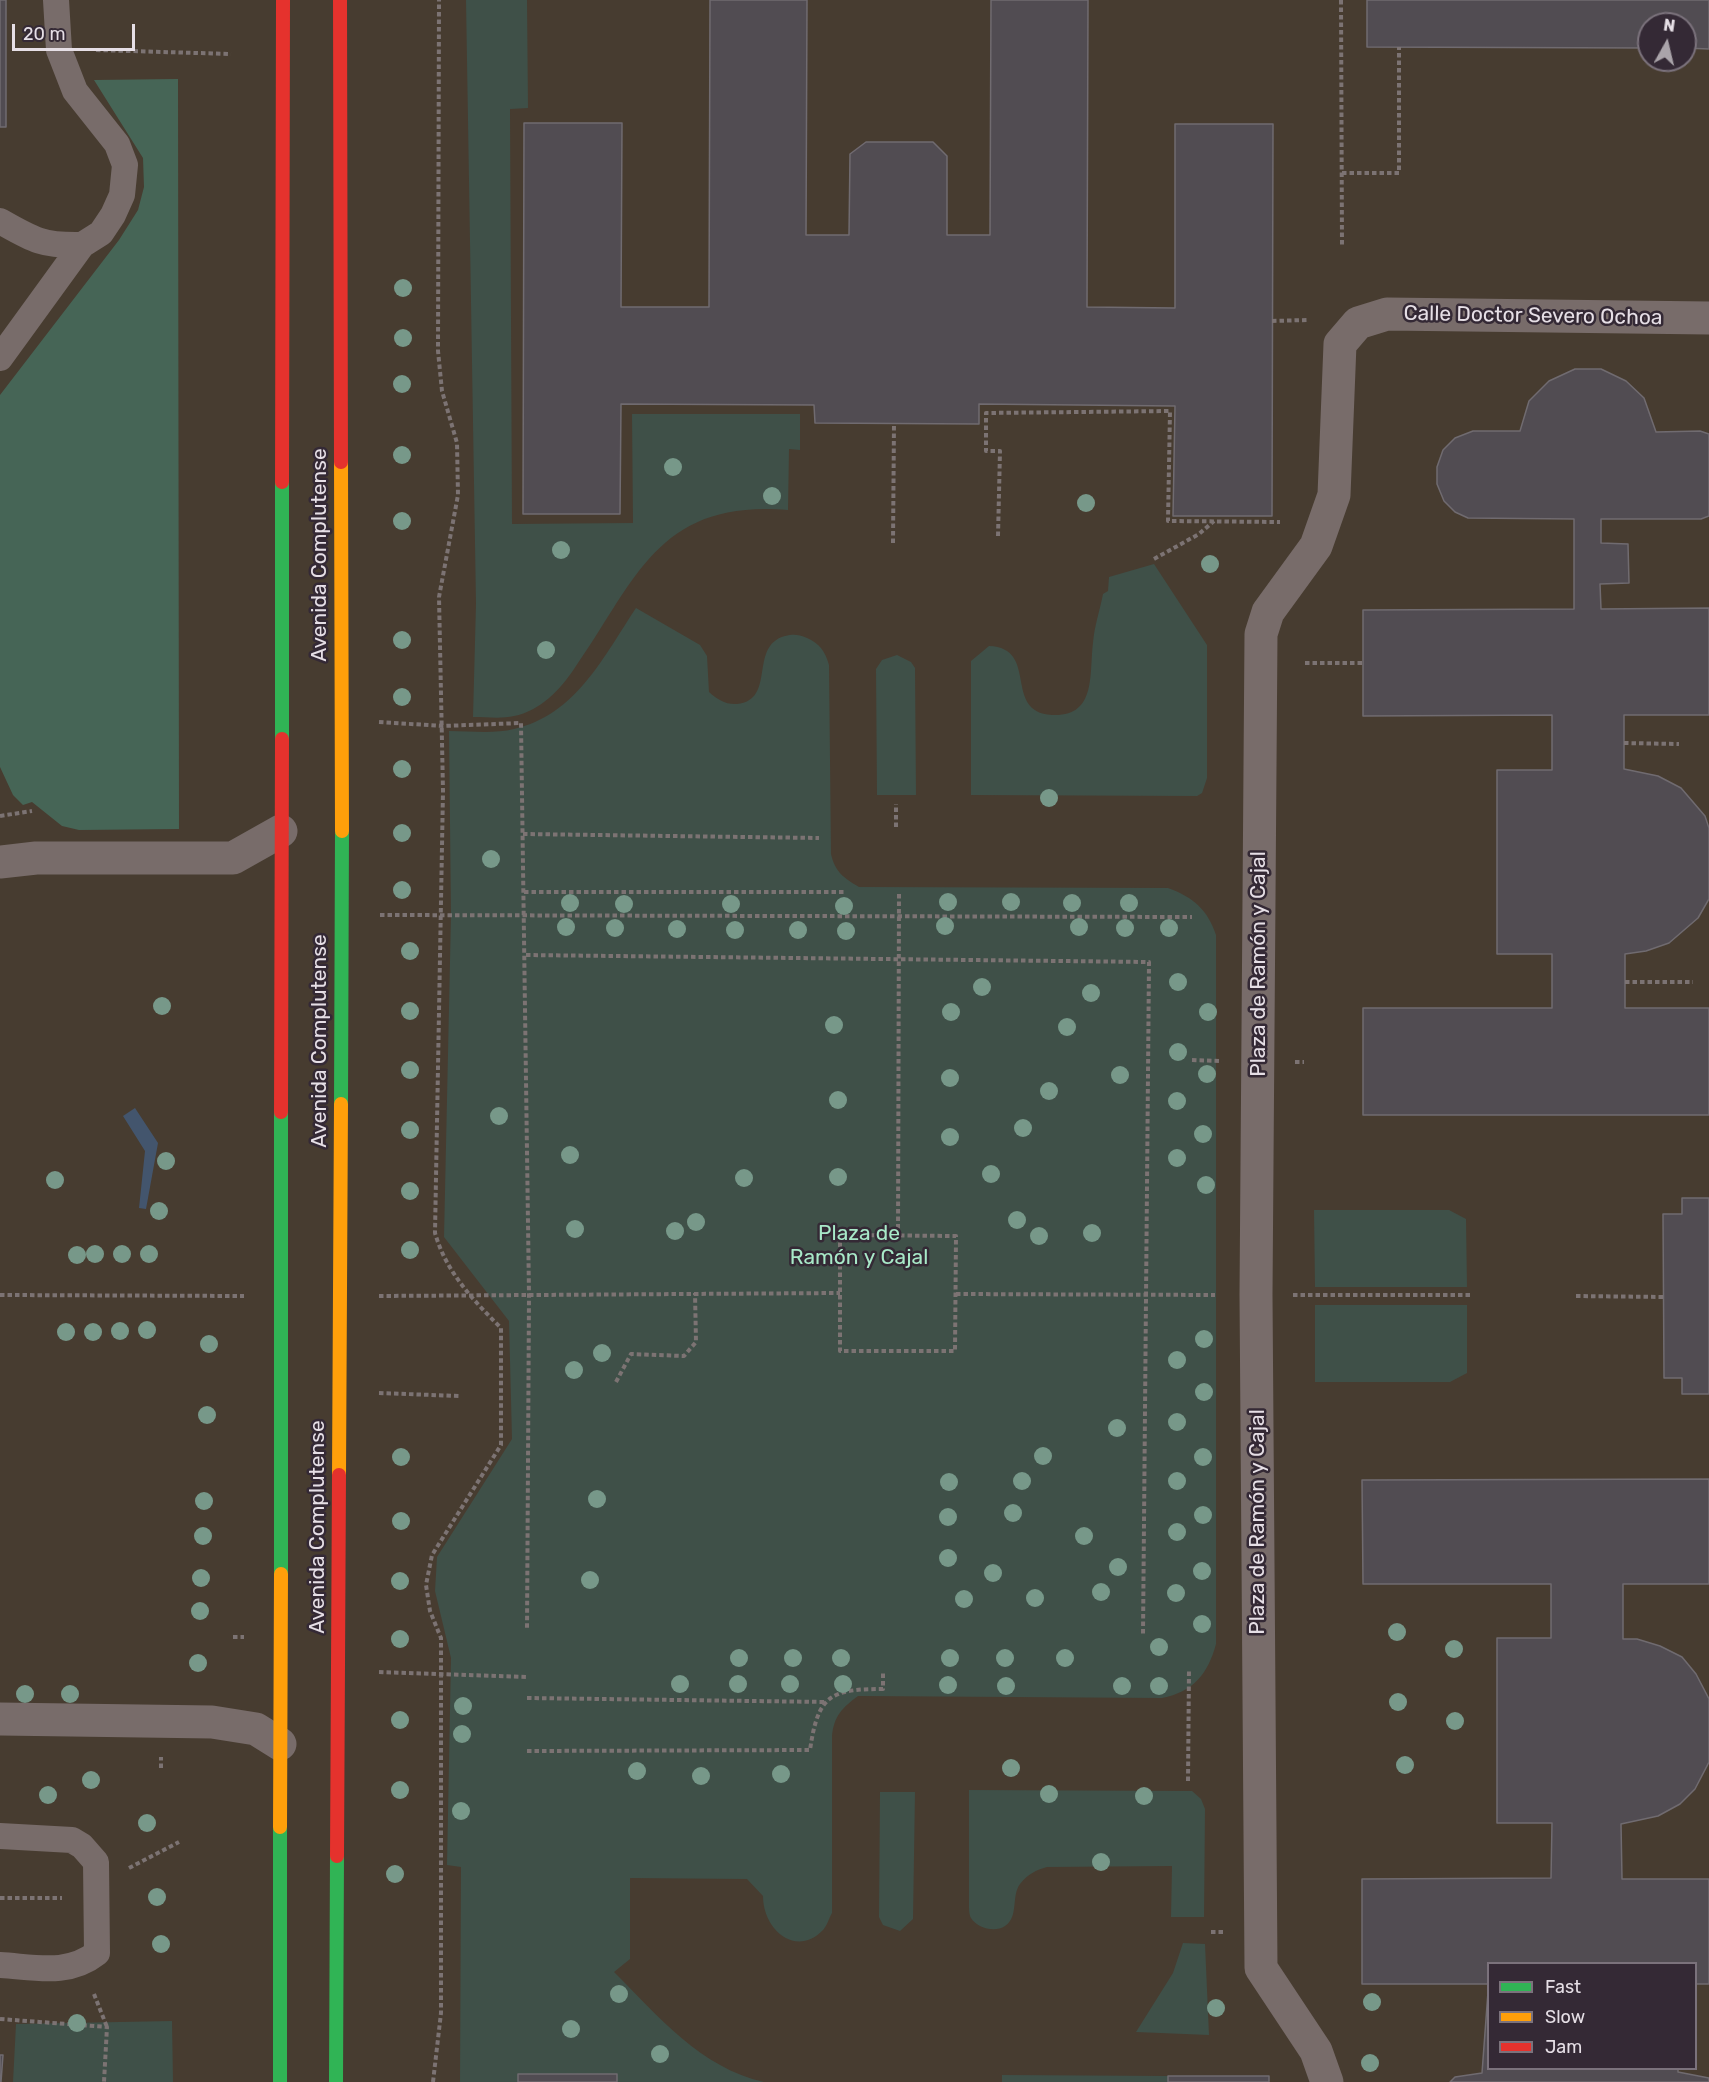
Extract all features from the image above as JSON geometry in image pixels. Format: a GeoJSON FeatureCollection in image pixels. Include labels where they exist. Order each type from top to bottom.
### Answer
{"type":"FeatureCollection","features":[{"type":"Feature","properties":{"kind":"street","name":"Avenida Complutense"},"geometry":{"type":"LineString","coordinates":[[279,2082],[283,0]]}},
{"type":"Feature","properties":{"kind":"street","name":"Avenida Complutense"},"geometry":{"type":"LineString","coordinates":[[336,2082],[342,956],[340,0]]}},
{"type":"Feature","properties":{"kind":"street","name":"Calle Doctor Severo Ochoa"},"geometry":{"type":"LineString","coordinates":[[1358,323],[1387,314],[1709,318]]}},
{"type":"Feature","properties":{"kind":"street","name":"Plaza de Ramón y Cajal"},"geometry":{"type":"LineString","coordinates":[[1327,2082],[1316,2051],[1261,1968],[1256,1294],[1261,634],[1268,612],[1316,546],[1334,495],[1340,344],[1358,323]]}},
{"type":"Feature","properties":{"kind":"street"},"geometry":{"type":"LineString","coordinates":[[0,862],[36,858],[233,858],[281,831]]}},
{"type":"Feature","properties":{"kind":"street"},"geometry":{"type":"LineString","coordinates":[[0,1719],[212,1722],[256,1730],[280,1744]]}},
{"type":"Feature","properties":{"kind":"lane"},"geometry":{"type":"LineString","coordinates":[[0,358],[81,245],[100,233],[122,195],[125,165],[117,144],[75,91],[59,50],[56,0]]}},
{"type":"Feature","properties":{"kind":"lane"},"geometry":{"type":"LineString","coordinates":[[0,221],[30,239],[50,246],[81,245]]}},
{"type":"Feature","properties":{"kind":"lane"},"geometry":{"type":"LineString","coordinates":[[0,1836],[72,1840],[82,1846],[96,1862],[98,1884],[97,1953],[83,1964],[65,1969],[0,1965]]}},
{"type":"Feature","properties":{"kind":"path"},"geometry":{"type":"LineString","coordinates":[[433,2082],[441,2013],[441,1638],[430,1611],[426,1585],[432,1555],[501,1445],[501,1328],[469,1296],[441,1256],[435,1233],[443,726],[439,597],[458,495],[457,443],[442,391],[438,351],[439,0]]}},
{"type":"Feature","properties":{"kind":"path"},"geometry":{"type":"LineString","coordinates":[[1341,0],[1342,246]]}},
{"type":"Feature","properties":{"kind":"path"},"geometry":{"type":"LineString","coordinates":[[1342,173],[1399,173],[1399,48]]}},
{"type":"Feature","properties":{"kind":"path"},"geometry":{"type":"LineString","coordinates":[[59,50],[231,54]]}},
{"type":"Feature","properties":{"kind":"path"},"geometry":{"type":"LineString","coordinates":[[1272,321],[1307,320]]}},
{"type":"Feature","properties":{"kind":"path"},"geometry":{"type":"LineString","coordinates":[[998,536],[1000,451],[986,451],[986,413],[1170,411],[1168,521],[1280,522]]}},
{"type":"Feature","properties":{"kind":"path"},"geometry":{"type":"LineString","coordinates":[[893,543],[894,423]]}},
{"type":"Feature","properties":{"kind":"path"},"geometry":{"type":"LineString","coordinates":[[1154,559],[1199,534],[1214,521]]}},
{"type":"Feature","properties":{"kind":"path"},"geometry":{"type":"LineString","coordinates":[[1305,663],[1363,663]]}},
{"type":"Feature","properties":{"kind":"path"},"geometry":{"type":"LineString","coordinates":[[374,722],[443,726],[521,723],[529,1295],[527,1630]]}},
{"type":"Feature","properties":{"kind":"path"},"geometry":{"type":"LineString","coordinates":[[1624,743],[1679,744]]}},
{"type":"Feature","properties":{"kind":"path"},"geometry":{"type":"LineString","coordinates":[[896,804],[896,826]]}},
{"type":"Feature","properties":{"kind":"path"},"geometry":{"type":"LineString","coordinates":[[0,816],[32,811]]}},
{"type":"Feature","properties":{"kind":"path"},"geometry":{"type":"LineString","coordinates":[[523,834],[819,838]]}},
{"type":"Feature","properties":{"kind":"path"},"geometry":{"type":"LineString","coordinates":[[524,892],[846,892]]}},
{"type":"Feature","properties":{"kind":"path"},"geometry":{"type":"LineString","coordinates":[[898,894],[900,959],[898,1236]]}},
{"type":"Feature","properties":{"kind":"path"},"geometry":{"type":"LineString","coordinates":[[377,915],[1192,917]]}},
{"type":"Feature","properties":{"kind":"path"},"geometry":{"type":"LineString","coordinates":[[526,955],[1149,962],[1143,1635]]}},
{"type":"Feature","properties":{"kind":"path"},"geometry":{"type":"LineString","coordinates":[[1625,982],[1693,982]]}},
{"type":"Feature","properties":{"kind":"path"},"geometry":{"type":"LineString","coordinates":[[840,1235],[956,1236],[955,1351],[840,1351],[840,1293],[840,1235]]}},
{"type":"Feature","properties":{"kind":"path"},"geometry":{"type":"LineString","coordinates":[[616,1382],[631,1354],[684,1356],[696,1342],[695,1293]]}},
{"type":"Feature","properties":{"kind":"path"},"geometry":{"type":"LineString","coordinates":[[369,1296],[840,1293]]}},
{"type":"Feature","properties":{"kind":"path"},"geometry":{"type":"LineString","coordinates":[[956,1294],[1215,1295]]}},
{"type":"Feature","properties":{"kind":"path"},"geometry":{"type":"LineString","coordinates":[[0,1295],[249,1296]]}},
{"type":"Feature","properties":{"kind":"path"},"geometry":{"type":"LineString","coordinates":[[1293,1295],[1473,1295]]}},
{"type":"Feature","properties":{"kind":"path"},"geometry":{"type":"LineString","coordinates":[[1576,1296],[1664,1297]]}},
{"type":"Feature","properties":{"kind":"path"},"geometry":{"type":"LineString","coordinates":[[379,1393],[459,1396]]}},
{"type":"Feature","properties":{"kind":"path"},"geometry":{"type":"LineString","coordinates":[[1188,1781],[1189,1669]]}},
{"type":"Feature","properties":{"kind":"path"},"geometry":{"type":"LineString","coordinates":[[526,1751],[810,1750],[817,1715],[827,1702],[837,1692],[852,1689],[883,1689],[883,1671]]}},
{"type":"Feature","properties":{"kind":"path"},"geometry":{"type":"LineString","coordinates":[[380,1672],[526,1677]]}},
{"type":"Feature","properties":{"kind":"path"},"geometry":{"type":"LineString","coordinates":[[527,1698],[827,1702]]}},
{"type":"Feature","properties":{"kind":"path"},"geometry":{"type":"LineString","coordinates":[[0,2019],[107,2027],[104,2082]]}},
{"type":"Feature","properties":{"kind":"shaded area"},"geometry":{"type":"Polygon","coordinates":[[[0,0],[1709,0],[1709,2082],[0,2082],[0,0]]]}},
{"type":"Feature","properties":{"kind":"green space"},"geometry":{"type":"Polygon","coordinates":[[[466,0],[527,0],[528,108],[510,109],[512,524],[633,523],[632,414],[800,414],[800,450],[789,449],[788,510],[744,510],[708,518],[679,532],[655,552],[634,577],[574,669],[556,692],[532,710],[504,717],[473,717],[476,604],[466,0]]]}},
{"type":"Feature","properties":{"kind":"green space"},"geometry":{"type":"Polygon","coordinates":[[[178,79],[179,829],[79,830],[62,826],[32,802],[23,805],[13,795],[0,767],[0,395],[119,240],[138,210],[144,187],[143,158],[94,80],[178,79]]]}},
{"type":"Feature","properties":{"kind":"green space"},"geometry":{"type":"Polygon","coordinates":[[[1154,564],[1207,645],[1207,778],[1202,793],[1197,796],[971,795],[971,661],[989,646],[1004,649],[1013,657],[1018,668],[1028,703],[1037,711],[1052,715],[1067,714],[1077,709],[1084,701],[1088,691],[1095,631],[1103,594],[1108,591],[1109,577],[1154,564]]]}},
{"type":"Feature","properties":{"kind":"green space","name":"Plaza de Ramón y Cajal"},"geometry":{"type":"Polygon","coordinates":[[[636,608],[700,645],[707,656],[709,692],[729,704],[749,700],[756,693],[764,661],[774,642],[785,636],[798,635],[819,645],[829,665],[831,854],[841,874],[859,887],[1168,888],[1192,900],[1209,918],[1216,935],[1216,1644],[1209,1664],[1198,1680],[1182,1691],[1162,1698],[858,1696],[847,1704],[835,1723],[832,1736],[832,1913],[824,1928],[813,1938],[792,1941],[775,1929],[764,1908],[763,1896],[747,1879],[630,1878],[630,1959],[614,1972],[664,2022],[700,2053],[741,2075],[764,2082],[617,2082],[617,2074],[518,2082],[460,2082],[461,1867],[447,1865],[451,1658],[435,1591],[437,1557],[512,1439],[509,1321],[444,1237],[451,915],[449,731],[506,731],[536,722],[555,711],[571,697],[600,664],[636,608]]]}},
{"type":"Feature","properties":{"kind":"green space"},"geometry":{"type":"Polygon","coordinates":[[[897,655],[911,662],[915,668],[916,795],[877,795],[876,669],[882,660],[897,655]]]}},
{"type":"Feature","properties":{"kind":"green space"},"geometry":{"type":"Polygon","coordinates":[[[1314,1210],[1449,1210],[1466,1219],[1467,1287],[1315,1287],[1314,1210]]]}},
{"type":"Feature","properties":{"kind":"green space"},"geometry":{"type":"Polygon","coordinates":[[[1315,1305],[1467,1305],[1467,1373],[1450,1382],[1315,1382],[1315,1305]]]}},
{"type":"Feature","properties":{"kind":"green space"},"geometry":{"type":"Polygon","coordinates":[[[969,1790],[1192,1791],[1201,1799],[1205,1809],[1204,1917],[1171,1917],[1172,1866],[1047,1867],[1032,1873],[1020,1884],[1017,1889],[1014,1912],[1005,1926],[991,1929],[977,1924],[971,1918],[969,1909],[969,1790]]]}},
{"type":"Feature","properties":{"kind":"green space"},"geometry":{"type":"Polygon","coordinates":[[[880,1792],[915,1792],[913,1919],[900,1931],[883,1925],[879,1917],[880,1792]]]}},
{"type":"Feature","properties":{"kind":"green space"},"geometry":{"type":"Polygon","coordinates":[[[1183,1943],[1205,1944],[1209,2035],[1136,2032],[1173,1973],[1183,1943]]]}},
{"type":"Feature","properties":{"kind":"green space"},"geometry":{"type":"Polygon","coordinates":[[[172,2021],[173,2082],[13,2082],[16,2024],[172,2021]]]}},
{"type":"Feature","properties":{"kind":"green space"},"geometry":{"type":"Polygon","coordinates":[[[1002,2075],[1168,2076],[1168,2082],[1002,2082],[1002,2075]]]}},
{"type":"Feature","properties":{"kind":"water"},"geometry":{"type":"Polygon","coordinates":[[[135,1108],[158,1143],[146,1209],[139,1208],[145,1151],[123,1116],[135,1108]]]}},
{"type":"Feature","properties":{"kind":"building"},"geometry":{"type":"Polygon","coordinates":[[[0,0],[6,0],[6,127],[0,127],[0,0]]]}},
{"type":"Feature","properties":{"kind":"building"},"geometry":{"type":"Polygon","coordinates":[[[710,0],[807,0],[806,235],[849,235],[850,154],[866,142],[933,142],[947,156],[947,235],[990,235],[991,0],[1088,0],[1087,307],[1175,308],[1175,124],[1273,124],[1272,516],[1173,516],[1175,406],[979,404],[979,424],[815,423],[814,405],[621,404],[620,514],[523,514],[524,123],[622,123],[621,307],[709,307],[710,0]]]}},
{"type":"Feature","properties":{"kind":"building"},"geometry":{"type":"Polygon","coordinates":[[[1367,0],[1709,0],[1709,49],[1697,48],[1697,12],[1637,12],[1637,48],[1367,47],[1367,0]]]}},
{"type":"Feature","properties":{"kind":"building"},"geometry":{"type":"Polygon","coordinates":[[[1575,369],[1601,369],[1626,381],[1644,398],[1656,432],[1700,431],[1709,434],[1709,516],[1701,519],[1601,519],[1601,543],[1628,544],[1629,583],[1600,584],[1601,609],[1709,608],[1709,715],[1624,715],[1624,769],[1658,776],[1681,788],[1705,816],[1709,828],[1709,899],[1698,918],[1669,943],[1646,951],[1625,954],[1625,1008],[1709,1008],[1709,1115],[1363,1115],[1363,1008],[1552,1008],[1552,954],[1497,954],[1497,770],[1552,770],[1552,715],[1363,716],[1363,610],[1574,609],[1574,519],[1468,518],[1455,512],[1444,501],[1437,484],[1437,467],[1443,450],[1455,438],[1473,431],[1520,431],[1529,401],[1549,381],[1575,369]]]}},
{"type":"Feature","properties":{"kind":"building"},"geometry":{"type":"Polygon","coordinates":[[[1682,1198],[1709,1198],[1709,1394],[1682,1394],[1682,1378],[1664,1378],[1663,1214],[1682,1214],[1682,1198]]]}},
{"type":"Feature","properties":{"kind":"building"},"geometry":{"type":"Polygon","coordinates":[[[1709,1479],[1709,1584],[1623,1584],[1623,1639],[1637,1639],[1660,1646],[1682,1657],[1696,1674],[1709,1699],[1709,1762],[1695,1789],[1680,1804],[1658,1816],[1621,1824],[1622,1879],[1709,1879],[1709,1984],[1697,1984],[1697,1962],[1487,1962],[1487,1984],[1362,1984],[1362,1879],[1551,1878],[1552,1823],[1497,1823],[1497,1638],[1551,1638],[1551,1584],[1363,1584],[1362,1480],[1709,1479]]]}},
{"type":"Feature","properties":{"kind":"building"},"geometry":{"type":"Polygon","coordinates":[[[1487,2006],[1487,2070],[1678,2070],[1678,2072],[1709,2078],[1709,2082],[1450,2082],[1455,2077],[1482,2073],[1487,2006]]]}},
{"type":"Feature","properties":{"kind":"building"},"geometry":{"type":"Polygon","coordinates":[[[0,2055],[3,2055],[1,2082],[0,2082],[0,2055]]]}},
{"type":"Feature","properties":{"kind":"building"},"geometry":{"type":"Polygon","coordinates":[[[518,2074],[617,2074],[617,2082],[518,2082],[518,2074]]]}},
{"type":"Feature","properties":{"kind":"building"},"geometry":{"type":"Polygon","coordinates":[[[1168,2076],[1269,2076],[1269,2082],[1168,2082],[1168,2076]]]}},
{"type":"Feature","properties":{"kind":"traffic: fast"},"geometry":{"type":"LineString","coordinates":[[282,482],[282,739]]}},
{"type":"Feature","properties":{"kind":"traffic: fast"},"geometry":{"type":"LineString","coordinates":[[341,1104],[342,831]]}},
{"type":"Feature","properties":{"kind":"traffic: fast"},"geometry":{"type":"LineString","coordinates":[[281,1112],[281,1574]]}},
{"type":"Feature","properties":{"kind":"traffic: fast"},"geometry":{"type":"LineString","coordinates":[[280,1827],[280,2082]]}},
{"type":"Feature","properties":{"kind":"traffic: fast"},"geometry":{"type":"LineString","coordinates":[[336,2082],[337,1856]]}},
{"type":"Feature","properties":{"kind":"traffic: slow"},"geometry":{"type":"LineString","coordinates":[[341,462],[342,831]]}},
{"type":"Feature","properties":{"kind":"traffic: slow"},"geometry":{"type":"LineString","coordinates":[[339,1475],[341,1104]]}},
{"type":"Feature","properties":{"kind":"traffic: slow"},"geometry":{"type":"LineString","coordinates":[[280,1827],[281,1574]]}},
{"type":"Feature","properties":{"kind":"traffic: jam"},"geometry":{"type":"LineString","coordinates":[[282,482],[283,0]]}},
{"type":"Feature","properties":{"kind":"traffic: jam"},"geometry":{"type":"LineString","coordinates":[[340,0],[341,462]]}},
{"type":"Feature","properties":{"kind":"traffic: jam"},"geometry":{"type":"LineString","coordinates":[[281,1112],[282,739]]}},
{"type":"Feature","properties":{"kind":"traffic: jam"},"geometry":{"type":"LineString","coordinates":[[337,1856],[339,1475]]}}]}
